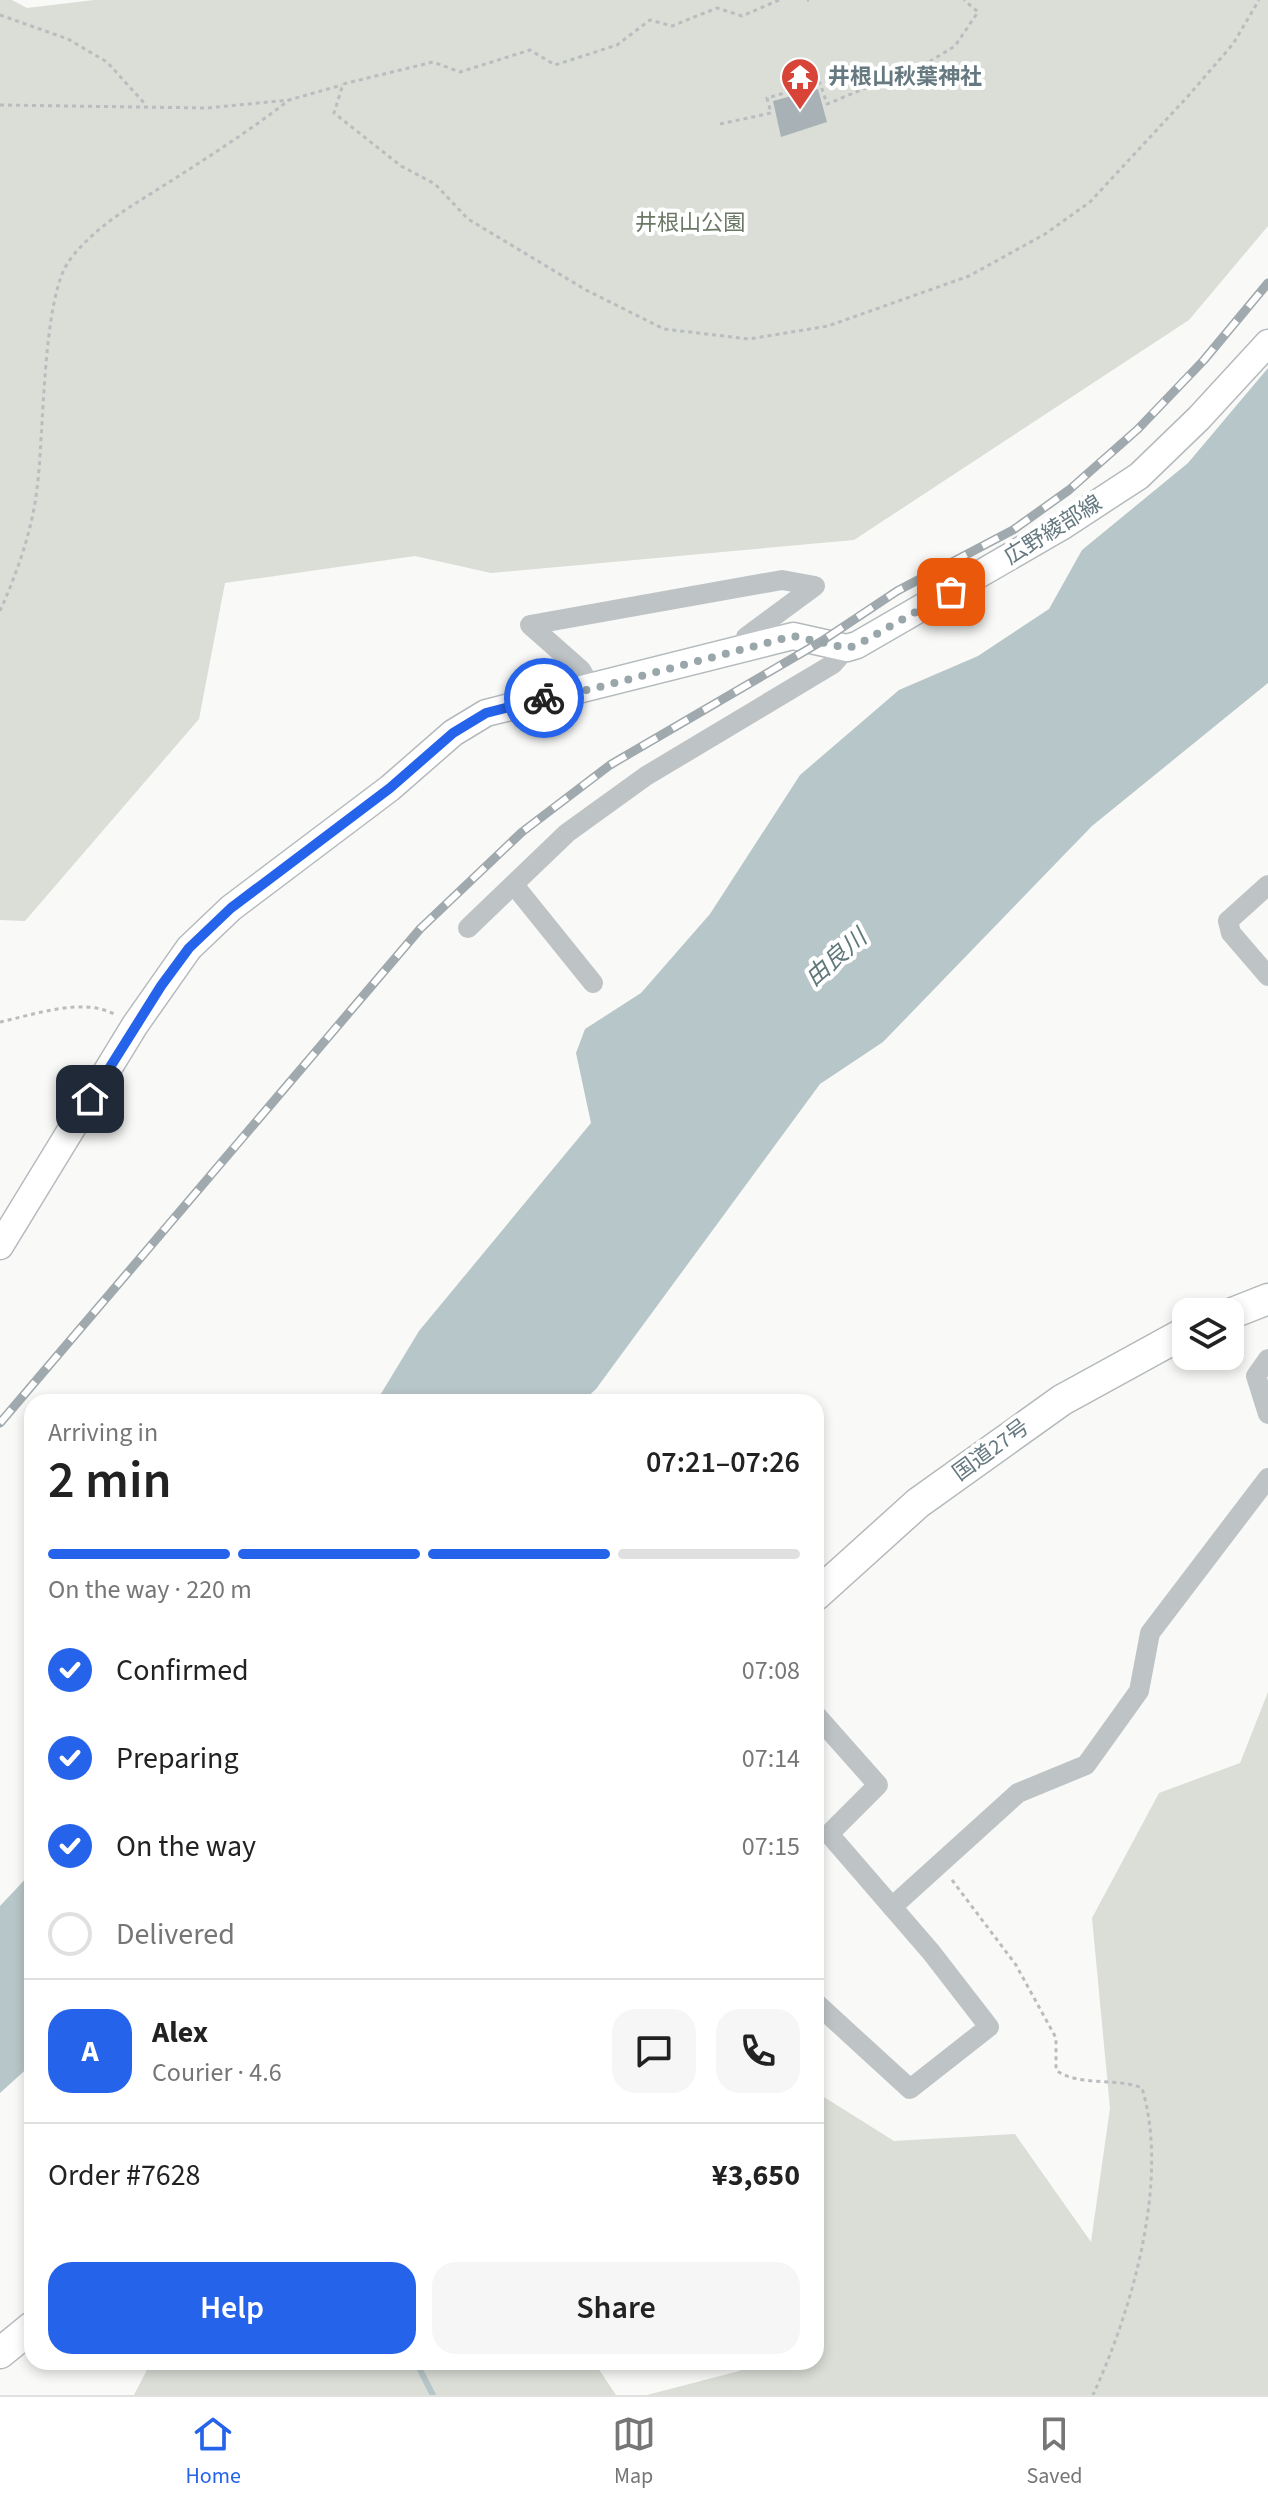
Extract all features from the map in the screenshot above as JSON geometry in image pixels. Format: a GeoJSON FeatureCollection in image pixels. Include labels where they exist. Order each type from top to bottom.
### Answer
{"type":"FeatureCollection","features":[{"type":"Feature","properties":{"kind":"highway"},"geometry":{"type":"LineString","coordinates":[[1244,1308],[1268,1299]]}},
{"type":"Feature","properties":{"kind":"highway","name":"国道27号"},"geometry":{"type":"LineString","coordinates":[[824,1588],[918,1503],[1062,1400],[1172,1340]]}},
{"type":"Feature","properties":{"kind":"highway"},"geometry":{"type":"LineString","coordinates":[[0,2353],[24,2334]]}},
{"type":"Feature","properties":{"kind":"main road","name":"広野綾部線"},"geometry":{"type":"LineString","coordinates":[[847,648],[1061,527],[1139,476],[1199,418],[1268,343]]}},
{"type":"Feature","properties":{"kind":"main road"},"geometry":{"type":"LineString","coordinates":[[0,1246],[135,1025],[189,948],[231,908],[390,788],[453,733],[486,713],[753,649],[793,636],[847,648]]}},
{"type":"Feature","properties":{"kind":"street"},"geometry":{"type":"LineString","coordinates":[[592,689],[581,670],[530,625],[782,580],[815,586],[746,637],[753,649]]}},
{"type":"Feature","properties":{"kind":"street"},"geometry":{"type":"LineString","coordinates":[[468,928],[567,833],[646,776],[833,664],[847,648]]}},
{"type":"Feature","properties":{"kind":"street"},"geometry":{"type":"LineString","coordinates":[[514,885],[593,983]]}},
{"type":"Feature","properties":{"kind":"street"},"geometry":{"type":"LineString","coordinates":[[1268,885],[1228,921],[1231,933],[1268,976]]}},
{"type":"Feature","properties":{"kind":"street"},"geometry":{"type":"LineString","coordinates":[[1268,1359],[1256,1376],[1268,1414]]}},
{"type":"Feature","properties":{"kind":"street"},"geometry":{"type":"LineString","coordinates":[[892,1907],[1018,1793],[1086,1765],[1139,1691],[1150,1633],[1268,1478]]}},
{"type":"Feature","properties":{"kind":"street"},"geometry":{"type":"LineString","coordinates":[[824,1724],[878,1785],[824,1838]]}},
{"type":"Feature","properties":{"kind":"street"},"geometry":{"type":"LineString","coordinates":[[824,1842],[892,1907],[989,2027],[910,2089],[824,2010]]}},
{"type":"Feature","properties":{"kind":"path"},"geometry":{"type":"LineString","coordinates":[[0,105],[207,108],[289,100],[433,62],[460,72],[530,50],[555,65],[617,45],[650,20],[672,26],[717,8],[742,16],[779,0]]}},
{"type":"Feature","properties":{"kind":"path"},"geometry":{"type":"LineString","coordinates":[[720,124],[771,113],[767,98],[820,83],[827,104],[929,62],[955,46],[971,27],[978,12],[964,0]]}},
{"type":"Feature","properties":{"kind":"path"},"geometry":{"type":"LineString","coordinates":[[343,84],[334,113],[401,166],[435,184],[468,219],[586,290],[664,329],[749,339],[828,326],[969,276],[1045,234],[1090,202],[1189,95],[1233,44],[1259,0]]}},
{"type":"Feature","properties":{"kind":"path"},"geometry":{"type":"LineString","coordinates":[[0,15],[68,39],[107,62],[146,105]]}},
{"type":"Feature","properties":{"kind":"path"},"geometry":{"type":"LineString","coordinates":[[0,611],[26,541],[37,490],[51,323],[66,264],[85,242],[118,215],[247,132],[289,100]]}},
{"type":"Feature","properties":{"kind":"path"},"geometry":{"type":"LineString","coordinates":[[0,1022],[53,1010],[102,1008],[135,1025]]}},
{"type":"Feature","properties":{"kind":"path"},"geometry":{"type":"LineString","coordinates":[[939,1864],[1016,1965],[1056,2038],[1056,2070],[1067,2078],[1129,2083],[1142,2088],[1147,2102],[1152,2157],[1136,2268],[1111,2356],[1093,2395]]}},
{"type":"Feature","properties":{"kind":"green space","name":"井根山公園"},"geometry":{"type":"Polygon","coordinates":[[[0,0],[12,0],[27,8],[94,0],[1268,0],[1268,226],[1189,320],[854,540],[491,573],[415,556],[225,583],[199,719],[25,921],[0,920],[0,0]]]}},
{"type":"Feature","properties":{"kind":"green space"},"geometry":{"type":"Polygon","coordinates":[[[1268,1692],[1268,2395],[647,2395],[741,2370],[824,2370],[824,2097],[894,2141],[1015,2134],[1091,2242],[1110,2108],[1092,1918],[1159,1793],[1240,1763],[1268,1692]]]}},
{"type":"Feature","properties":{"kind":"green space"},"geometry":{"type":"Polygon","coordinates":[[[147,2370],[599,2370],[616,2395],[134,2395],[147,2370]]]}},
{"type":"Feature","properties":{"kind":"water","name":"由良川"},"geometry":{"type":"Polygon","coordinates":[[[1268,368],[1268,683],[1092,826],[883,1042],[820,1084],[591,1394],[381,1394],[419,1331],[591,1123],[576,1053],[585,1029],[641,993],[710,914],[800,775],[899,690],[978,656],[1049,609],[1082,550],[1188,463],[1268,368]]]}},
{"type":"Feature","properties":{"kind":"water"},"geometry":{"type":"Polygon","coordinates":[[[24,1880],[24,2071],[0,2093],[0,1906],[24,1880]]]}},
{"type":"Feature","properties":{"kind":"building","name":"井根山秋葉神社"},"geometry":{"type":"Polygon","coordinates":[[[818,89],[827,122],[781,137],[773,101],[818,89]]]}},
{"type":"Feature","properties":{"kind":"waterway"},"geometry":{"type":"LineString","coordinates":[[420,2370],[433,2395]]}},
{"type":"Feature","properties":{"kind":"railway"},"geometry":{"type":"LineString","coordinates":[[25,1394],[420,929],[522,832],[610,765],[822,641],[897,591],[1013,530],[1069,490],[1138,429],[1204,360],[1268,283]]}},
{"type":"Feature","properties":{"kind":"railway"},"geometry":{"type":"LineString","coordinates":[[0,1423],[24,1395]]}},
{"type":"Feature","properties":{"kind":"way so far"},"geometry":{"type":"LineString","coordinates":[[544,698],[753,649],[793,636],[847,648],[951,592]]}},
{"type":"Feature","properties":{"kind":"place","name":"井根山秋葉神社"},"geometry":{"type":"Point","coordinates":[800,111]}},
{"type":"Feature","properties":{"kind":"route"},"geometry":{"type":"LineString","coordinates":[[90,1099],[135,1025],[189,948],[231,908],[390,788],[453,733],[486,713],[544,698]]}}]}
